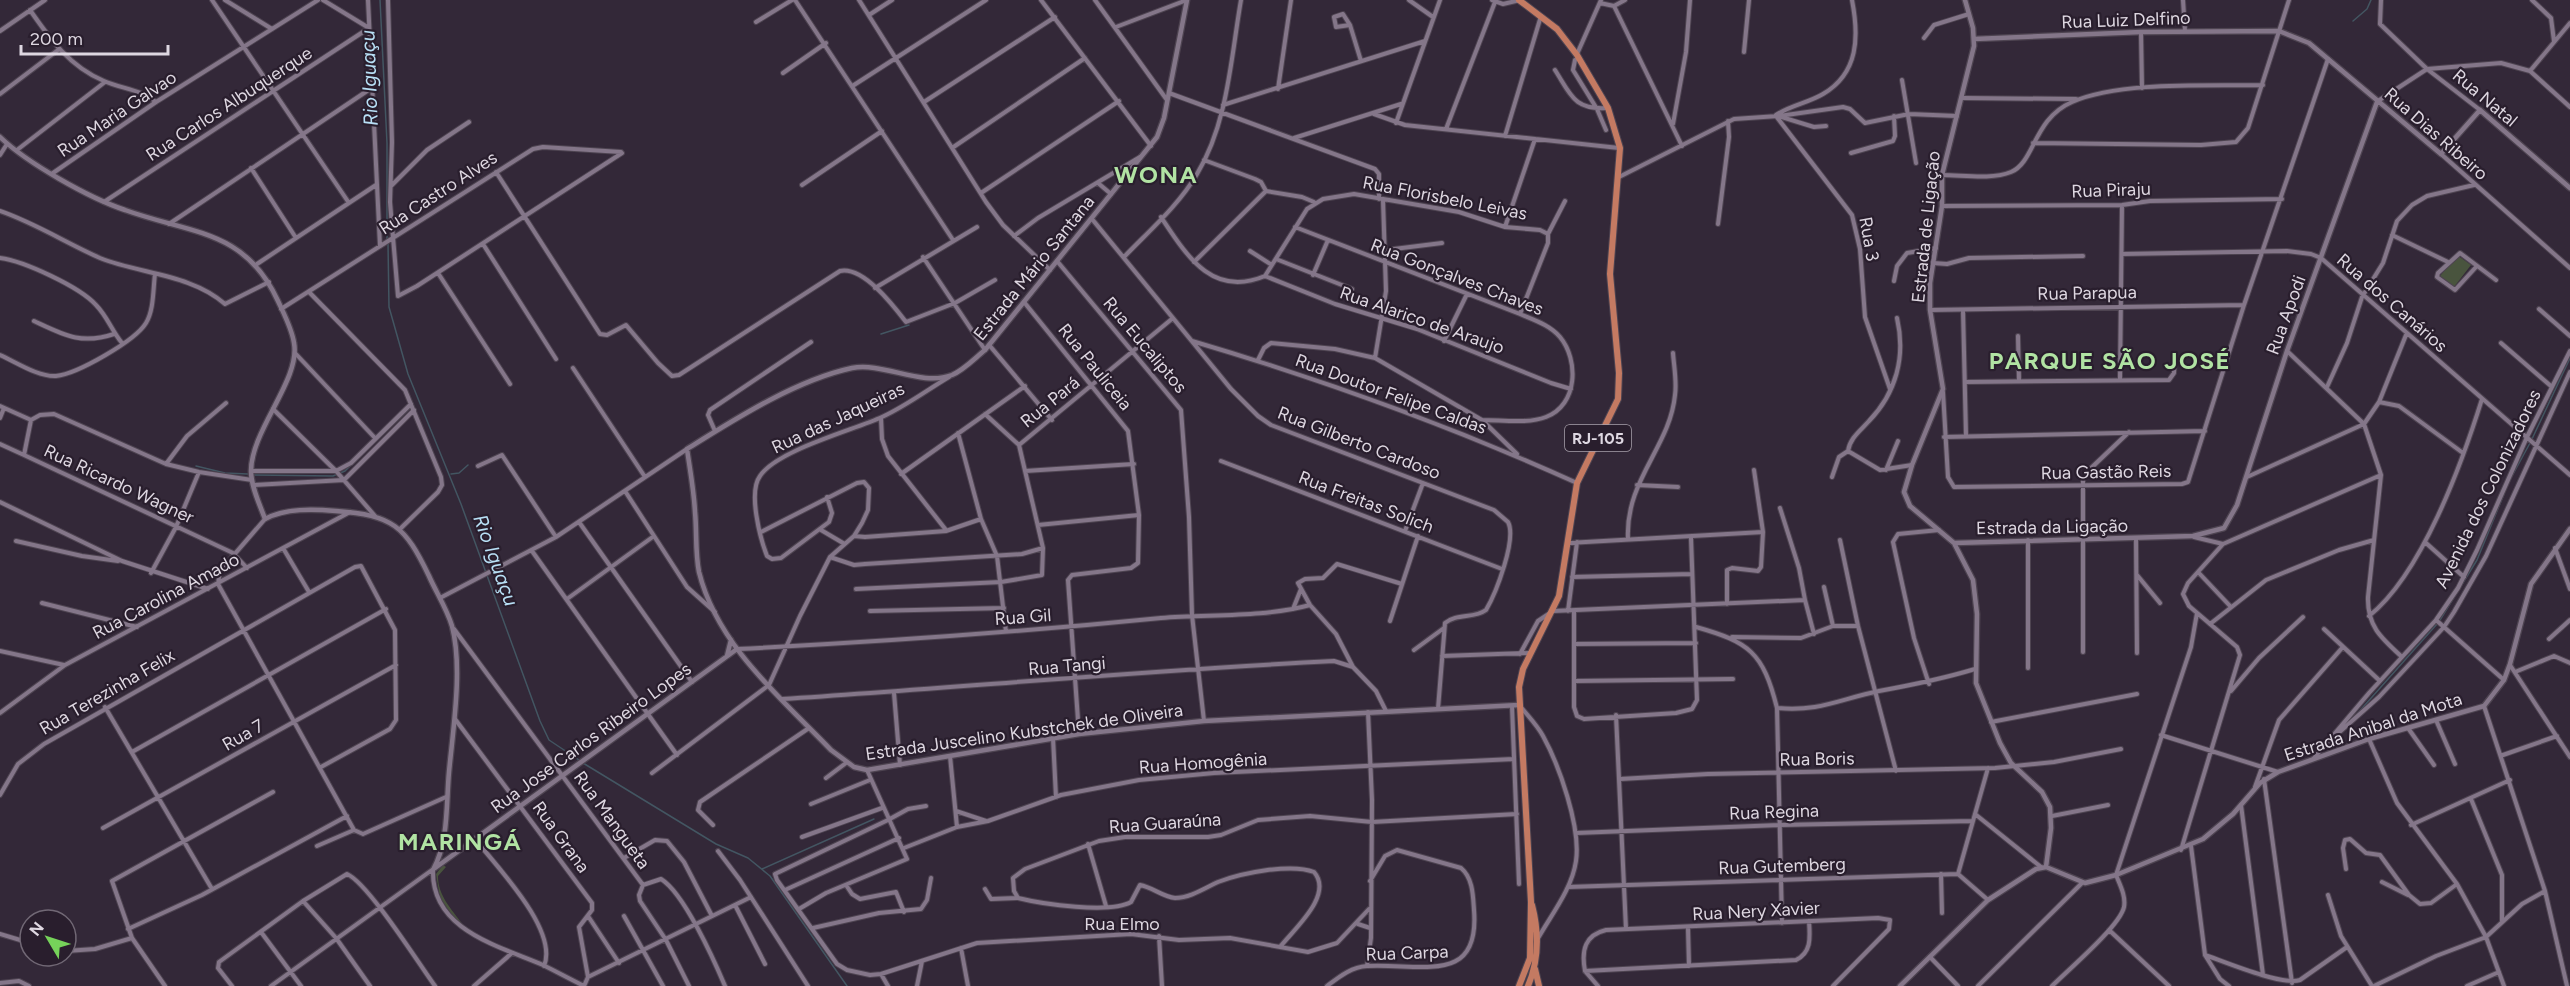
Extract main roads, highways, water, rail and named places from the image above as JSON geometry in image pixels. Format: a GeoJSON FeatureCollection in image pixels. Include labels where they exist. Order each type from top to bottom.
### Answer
{"type":"FeatureCollection","features":[{"type":"Feature","properties":{"kind":"main road","name":"RJ-105"},"geometry":{"type":"LineString","coordinates":[[1519,0],[1557,29],[1608,108],[1620,148],[1610,274],[1619,373],[1618,399],[1577,483],[1559,596],[1529,653],[1523,669],[1516,706],[1531,902],[1530,958],[1519,986]]}},
{"type":"Feature","properties":{"kind":"main road","name":"RJ-105"},"geometry":{"type":"LineString","coordinates":[[1528,986],[1534,968],[1537,940],[1531,902]]}},
{"type":"Feature","properties":{"kind":"main road"},"geometry":{"type":"LineString","coordinates":[[1534,968],[1539,986]]}},
{"type":"Feature","properties":{"kind":"main road"},"geometry":{"type":"LineString","coordinates":[[1526,971],[1528,986]]}},
{"type":"Feature","properties":{"kind":"waterway","name":"Rio Iguaçu"},"geometry":{"type":"LineString","coordinates":[[380,0],[387,143],[387,239]]}},
{"type":"Feature","properties":{"kind":"waterway"},"geometry":{"type":"LineString","coordinates":[[2353,21],[2367,9],[2371,0]]}},
{"type":"Feature","properties":{"kind":"waterway","name":"Rio Iguaçu"},"geometry":{"type":"LineString","coordinates":[[388,243],[389,307],[408,374],[461,504],[540,721],[549,740],[579,760]]}},
{"type":"Feature","properties":{"kind":"waterway"},"geometry":{"type":"LineString","coordinates":[[881,334],[909,325]]}},
{"type":"Feature","properties":{"kind":"waterway"},"geometry":{"type":"LineString","coordinates":[[2532,439],[2570,358]]}},
{"type":"Feature","properties":{"kind":"waterway"},"geometry":{"type":"LineString","coordinates":[[366,450],[410,408]]}},
{"type":"Feature","properties":{"kind":"waterway"},"geometry":{"type":"LineString","coordinates":[[2511,478],[2530,443]]}},
{"type":"Feature","properties":{"kind":"waterway"},"geometry":{"type":"LineString","coordinates":[[253,475],[333,476],[345,471],[352,464]]}},
{"type":"Feature","properties":{"kind":"waterway"},"geometry":{"type":"LineString","coordinates":[[451,474],[459,473],[468,465]]}},
{"type":"Feature","properties":{"kind":"waterway"},"geometry":{"type":"LineString","coordinates":[[196,466],[225,473],[248,474]]}},
{"type":"Feature","properties":{"kind":"waterway"},"geometry":{"type":"LineString","coordinates":[[2440,620],[2477,560],[2504,494]]}},
{"type":"Feature","properties":{"kind":"waterway"},"geometry":{"type":"LineString","coordinates":[[2356,715],[2437,624]]}},
{"type":"Feature","properties":{"kind":"waterway","name":"Rio Iguaçu"},"geometry":{"type":"LineString","coordinates":[[583,763],[716,844],[748,858],[770,876],[847,986]]}},
{"type":"Feature","properties":{"kind":"waterway"},"geometry":{"type":"LineString","coordinates":[[762,869],[874,819]]}},
{"type":"Feature","properties":{"kind":"district","name":"WONA"},"geometry":{"type":"Point","coordinates":[1156,174]}},
{"type":"Feature","properties":{"kind":"district","name":"PARQUE SÃO JOSÉ"},"geometry":{"type":"Point","coordinates":[2110,360]}},
{"type":"Feature","properties":{"kind":"district","name":"MARINGÁ"},"geometry":{"type":"Point","coordinates":[460,841]}}]}
